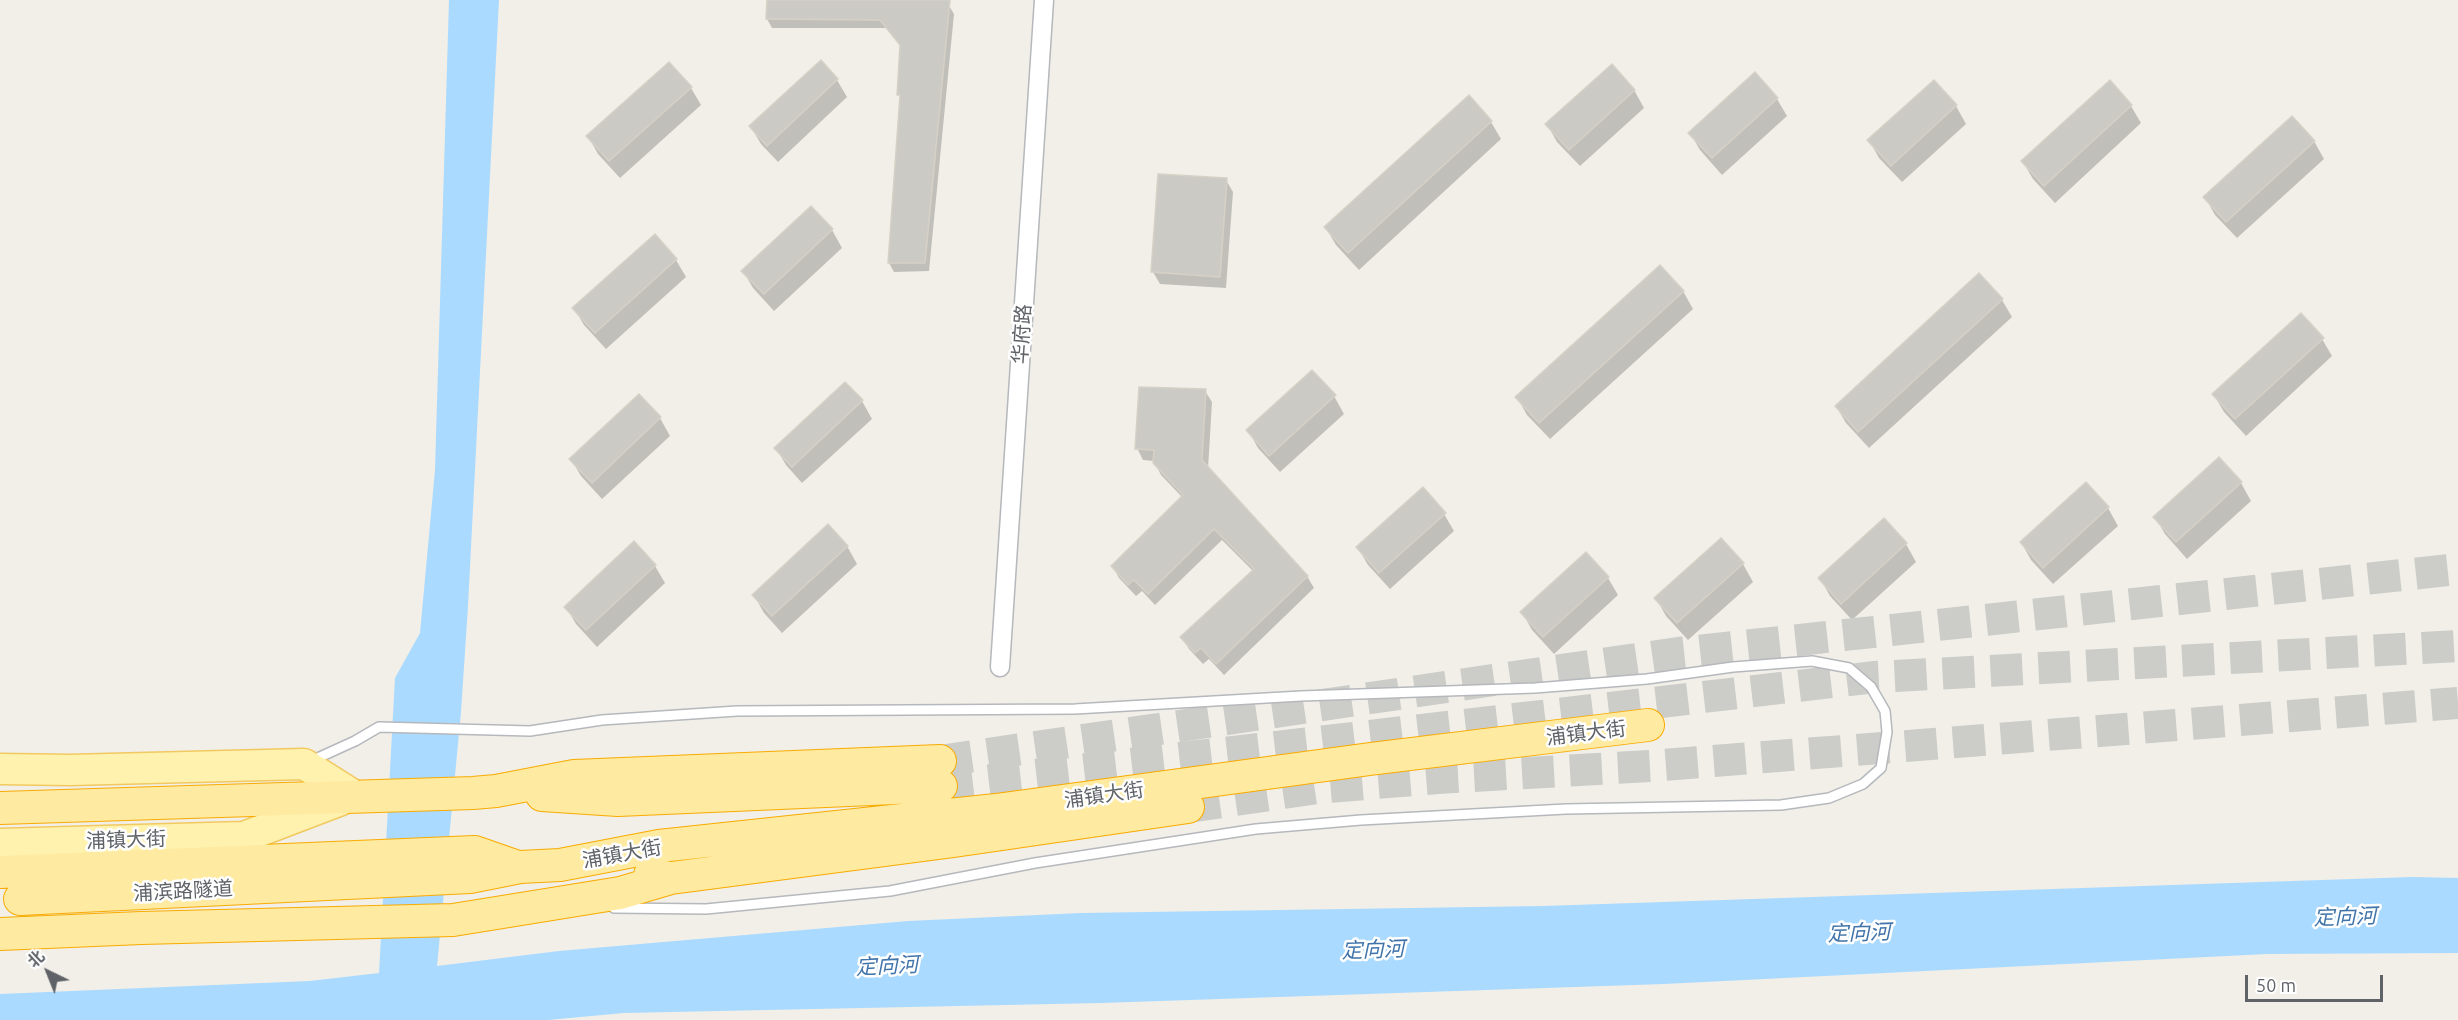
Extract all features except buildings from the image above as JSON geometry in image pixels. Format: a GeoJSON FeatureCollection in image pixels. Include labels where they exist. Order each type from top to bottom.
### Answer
{"type":"FeatureCollection","features":[{"type":"Feature","properties":{"kind":"highway","name":"浦镇大街"},"geometry":{"type":"LineString","coordinates":[[354,870],[472,865],[520,867],[560,865],[659,846],[996,810],[1648,725]]}},
{"type":"Feature","properties":{"kind":"highway","name":"浦镇大街"},"geometry":{"type":"LineString","coordinates":[[0,808],[484,792],[574,776],[940,773]]}},
{"type":"Feature","properties":{"kind":"highway","name":"浦镇大街"},"geometry":{"type":"LineString","coordinates":[[560,865],[671,878],[954,841],[1188,807]]}},
{"type":"Feature","properties":{"kind":"highway"},"geometry":{"type":"LineString","coordinates":[[0,872],[354,870]]}},
{"type":"Feature","properties":{"kind":"highway","name":"浦滨路隧道"},"geometry":{"type":"LineString","coordinates":[[20,899],[354,870]]}},
{"type":"Feature","properties":{"kind":"highway"},"geometry":{"type":"LineString","coordinates":[[0,934],[453,920],[620,893],[671,878]]}},
{"type":"Feature","properties":{"kind":"main road"},"geometry":{"type":"LineString","coordinates":[[0,769],[70,770],[304,764],[353,795]]}},
{"type":"Feature","properties":{"kind":"main road","name":"浦镇大街"},"geometry":{"type":"LineString","coordinates":[[0,844],[244,837],[353,795]]}},
{"type":"Feature","properties":{"kind":"street","name":"华府路"},"geometry":{"type":"LineString","coordinates":[[1000,667],[1044,0]]}},
{"type":"Feature","properties":{"kind":"lane"},"geometry":{"type":"LineString","coordinates":[[304,764],[355,741],[379,727],[530,731],[602,720],[737,711],[1075,709],[1301,696],[1534,688],[1647,679],[1733,667],[1812,661],[1849,668],[1870,687],[1885,711],[1887,732],[1881,768],[1863,784],[1829,798],[1781,805],[1566,809],[1268,828],[1035,863],[890,891],[706,909],[604,908]]}},
{"type":"Feature","properties":{"kind":"lane"},"geometry":{"type":"LineString","coordinates":[[537,907],[593,908]]}},
{"type":"Feature","properties":{"kind":"water","name":"定向河"},"geometry":{"type":"Polygon","coordinates":[[[449,0],[499,0],[468,606],[461,712],[437,966],[559,951],[908,921],[1081,913],[1543,906],[2412,877],[2458,878],[2458,953],[2267,954],[1664,984],[1101,1003],[624,1013],[548,1020],[0,1020],[0,994],[310,981],[379,973],[395,678],[420,633],[435,470],[449,0]]]}},
{"type":"Feature","properties":{"kind":"tunnel"},"geometry":{"type":"LineString","coordinates":[[940,761],[1678,653],[2458,569]]}},
{"type":"Feature","properties":{"kind":"tunnel"},"geometry":{"type":"LineString","coordinates":[[941,786],[1875,677],[2458,646]]}},
{"type":"Feature","properties":{"kind":"tunnel"},"geometry":{"type":"LineString","coordinates":[[1188,807],[1317,788],[1438,778],[1650,766],[2458,703]]}}]}
